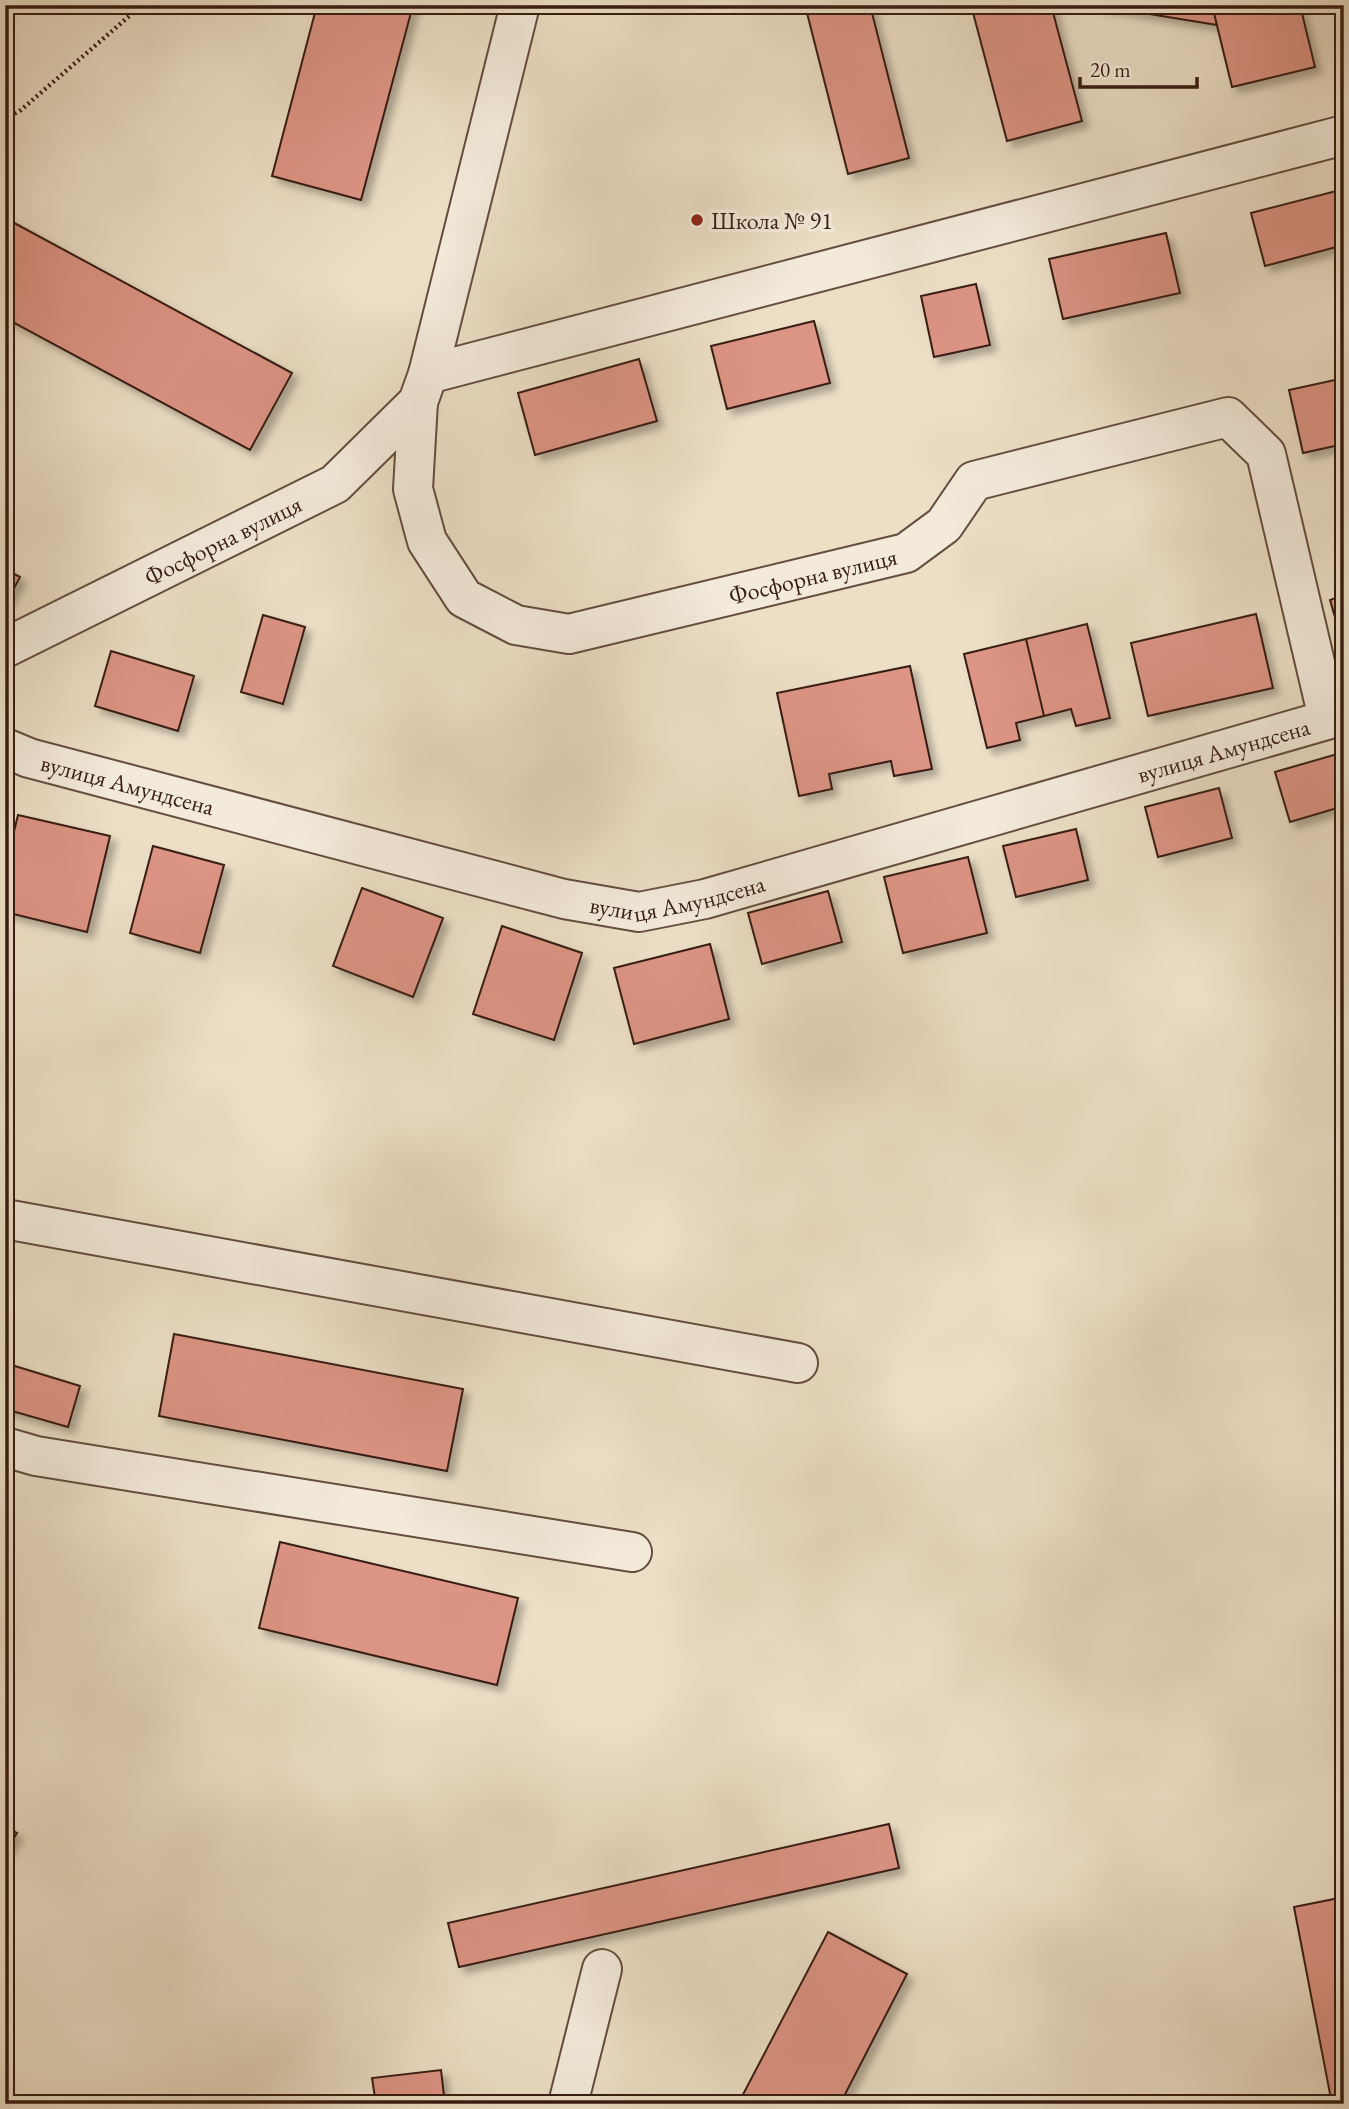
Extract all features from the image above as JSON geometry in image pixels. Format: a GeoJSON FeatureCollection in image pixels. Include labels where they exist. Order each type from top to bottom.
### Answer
{"type":"FeatureCollection","features":[{"type":"Feature","properties":{"kind":"street","name":"Фосфорна вулиця"},"geometry":{"type":"LineString","coordinates":[[520,5],[423,388],[413,489],[426,541],[464,597],[516,625],[569,634],[906,553],[944,525],[974,481],[1228,417],[1266,454],[1336,716]]}},
{"type":"Feature","properties":{"kind":"street"},"geometry":{"type":"LineString","coordinates":[[423,388],[1344,135]]}},
{"type":"Feature","properties":{"kind":"street","name":"Фосфорна вулиця"},"geometry":{"type":"LineString","coordinates":[[5,648],[335,484],[423,388]]}},
{"type":"Feature","properties":{"kind":"street","name":"вулиця Амундсена"},"geometry":{"type":"LineString","coordinates":[[5,748],[29,758],[564,899],[639,912],[705,899],[1336,716]]}},
{"type":"Feature","properties":{"kind":"street"},"geometry":{"type":"LineString","coordinates":[[5,1219],[798,1363]]}},
{"type":"Feature","properties":{"kind":"street"},"geometry":{"type":"LineString","coordinates":[[5,1447],[36,1456],[632,1552]]}},
{"type":"Feature","properties":{"kind":"street"},"geometry":{"type":"LineString","coordinates":[[568,2104],[602,1969]]}},
{"type":"Feature","properties":{"kind":"path"},"geometry":{"type":"LineString","coordinates":[[5,119],[21,110],[142,5]]}},
{"type":"Feature","properties":{"kind":"building"},"geometry":{"type":"Polygon","coordinates":[[[317,5],[413,5],[361,200],[272,176],[317,5]]]}},
{"type":"Feature","properties":{"kind":"building"},"geometry":{"type":"Polygon","coordinates":[[[805,5],[870,5],[909,158],[848,174],[805,5]]]}},
{"type":"Feature","properties":{"kind":"building"},"geometry":{"type":"Polygon","coordinates":[[[971,5],[1051,5],[1082,121],[1007,141],[971,5]]]}},
{"type":"Feature","properties":{"kind":"building"},"geometry":{"type":"Polygon","coordinates":[[[1094,5],[1212,5],[1217,25],[1094,5]]]}},
{"type":"Feature","properties":{"kind":"building"},"geometry":{"type":"Polygon","coordinates":[[[1212,5],[1300,5],[1315,67],[1232,87],[1212,5]]]}},
{"type":"Feature","properties":{"kind":"building"},"geometry":{"type":"Polygon","coordinates":[[[1344,189],[1344,245],[1265,266],[1251,213],[1344,189]]]}},
{"type":"Feature","properties":{"kind":"building"},"geometry":{"type":"Polygon","coordinates":[[[5,218],[292,373],[250,450],[5,318],[5,218]]]}},
{"type":"Feature","properties":{"kind":"building"},"geometry":{"type":"Polygon","coordinates":[[[1166,233],[1180,293],[1063,319],[1049,259],[1166,233]]]}},
{"type":"Feature","properties":{"kind":"building"},"geometry":{"type":"Polygon","coordinates":[[[976,284],[990,345],[934,357],[921,296],[976,284]]]}},
{"type":"Feature","properties":{"kind":"building"},"geometry":{"type":"Polygon","coordinates":[[[814,321],[830,383],[727,409],[711,346],[814,321]]]}},
{"type":"Feature","properties":{"kind":"building"},"geometry":{"type":"Polygon","coordinates":[[[639,359],[657,421],[535,455],[518,393],[639,359]]]}},
{"type":"Feature","properties":{"kind":"building"},"geometry":{"type":"Polygon","coordinates":[[[1344,378],[1344,444],[1303,453],[1289,390],[1344,378]]]}},
{"type":"Feature","properties":{"kind":"building"},"geometry":{"type":"Polygon","coordinates":[[[5,569],[20,577],[5,605],[5,569]]]}},
{"type":"Feature","properties":{"kind":"building"},"geometry":{"type":"Polygon","coordinates":[[[1344,595],[1344,648],[1330,600],[1344,595]]]}},
{"type":"Feature","properties":{"kind":"building"},"geometry":{"type":"Polygon","coordinates":[[[1256,614],[1273,688],[1148,716],[1131,643],[1256,614]]]}},
{"type":"Feature","properties":{"kind":"building"},"geometry":{"type":"Polygon","coordinates":[[[263,615],[305,627],[283,704],[241,692],[263,615]]]}},
{"type":"Feature","properties":{"kind":"building"},"geometry":{"type":"Polygon","coordinates":[[[1087,624],[1110,718],[1076,726],[1071,709],[1044,716],[1026,639],[1087,624]]]}},
{"type":"Feature","properties":{"kind":"building"},"geometry":{"type":"Polygon","coordinates":[[[1026,639],[1044,716],[1016,723],[1020,740],[987,748],[964,654],[1026,639]]]}},
{"type":"Feature","properties":{"kind":"building"},"geometry":{"type":"Polygon","coordinates":[[[111,651],[194,676],[178,731],[95,706],[111,651]]]}},
{"type":"Feature","properties":{"kind":"building"},"geometry":{"type":"Polygon","coordinates":[[[910,666],[932,769],[894,776],[891,761],[829,774],[832,789],[799,796],[777,693],[910,666]]]}},
{"type":"Feature","properties":{"kind":"building"},"geometry":{"type":"Polygon","coordinates":[[[1344,752],[1344,806],[1290,822],[1275,772],[1344,752]]]}},
{"type":"Feature","properties":{"kind":"building"},"geometry":{"type":"Polygon","coordinates":[[[1219,788],[1232,838],[1158,857],[1145,807],[1219,788]]]}},
{"type":"Feature","properties":{"kind":"building"},"geometry":{"type":"Polygon","coordinates":[[[18,815],[110,836],[87,932],[5,912],[5,868],[18,815]]]}},
{"type":"Feature","properties":{"kind":"building"},"geometry":{"type":"Polygon","coordinates":[[[1076,829],[1088,880],[1016,897],[1003,846],[1076,829]]]}},
{"type":"Feature","properties":{"kind":"building"},"geometry":{"type":"Polygon","coordinates":[[[153,846],[224,865],[200,953],[130,933],[153,846]]]}},
{"type":"Feature","properties":{"kind":"building"},"geometry":{"type":"Polygon","coordinates":[[[968,857],[987,933],[903,953],[884,877],[968,857]]]}},
{"type":"Feature","properties":{"kind":"building"},"geometry":{"type":"Polygon","coordinates":[[[362,888],[443,918],[413,997],[333,966],[362,888]]]}},
{"type":"Feature","properties":{"kind":"building"},"geometry":{"type":"Polygon","coordinates":[[[828,891],[842,942],[762,964],[748,913],[828,891]]]}},
{"type":"Feature","properties":{"kind":"building"},"geometry":{"type":"Polygon","coordinates":[[[502,926],[582,953],[554,1040],[473,1014],[502,926]]]}},
{"type":"Feature","properties":{"kind":"building"},"geometry":{"type":"Polygon","coordinates":[[[710,944],[729,1019],[634,1044],[614,968],[710,944]]]}},
{"type":"Feature","properties":{"kind":"building"},"geometry":{"type":"Polygon","coordinates":[[[174,1334],[463,1389],[447,1471],[159,1416],[174,1334]]]}},
{"type":"Feature","properties":{"kind":"building"},"geometry":{"type":"Polygon","coordinates":[[[5,1363],[80,1386],[68,1427],[5,1409],[5,1363]]]}},
{"type":"Feature","properties":{"kind":"building"},"geometry":{"type":"Polygon","coordinates":[[[280,1542],[518,1598],[497,1685],[259,1628],[280,1542]]]}},
{"type":"Feature","properties":{"kind":"building"},"geometry":{"type":"Polygon","coordinates":[[[889,1824],[899,1868],[459,1967],[448,1923],[889,1824]]]}},
{"type":"Feature","properties":{"kind":"building"},"geometry":{"type":"Polygon","coordinates":[[[5,1826],[17,1833],[5,1852],[5,1826]]]}},
{"type":"Feature","properties":{"kind":"building"},"geometry":{"type":"Polygon","coordinates":[[[1344,1897],[1344,2104],[1332,2104],[1294,1907],[1344,1897]]]}},
{"type":"Feature","properties":{"kind":"building"},"geometry":{"type":"Polygon","coordinates":[[[828,1932],[907,1974],[840,2104],[738,2104],[828,1932]]]}},
{"type":"Feature","properties":{"kind":"building"},"geometry":{"type":"Polygon","coordinates":[[[441,2070],[445,2104],[376,2104],[372,2078],[441,2070]]]}},
{"type":"Feature","properties":{"kind":"place","name":"Школа № 91"},"geometry":{"type":"Point","coordinates":[697,220]}}]}
